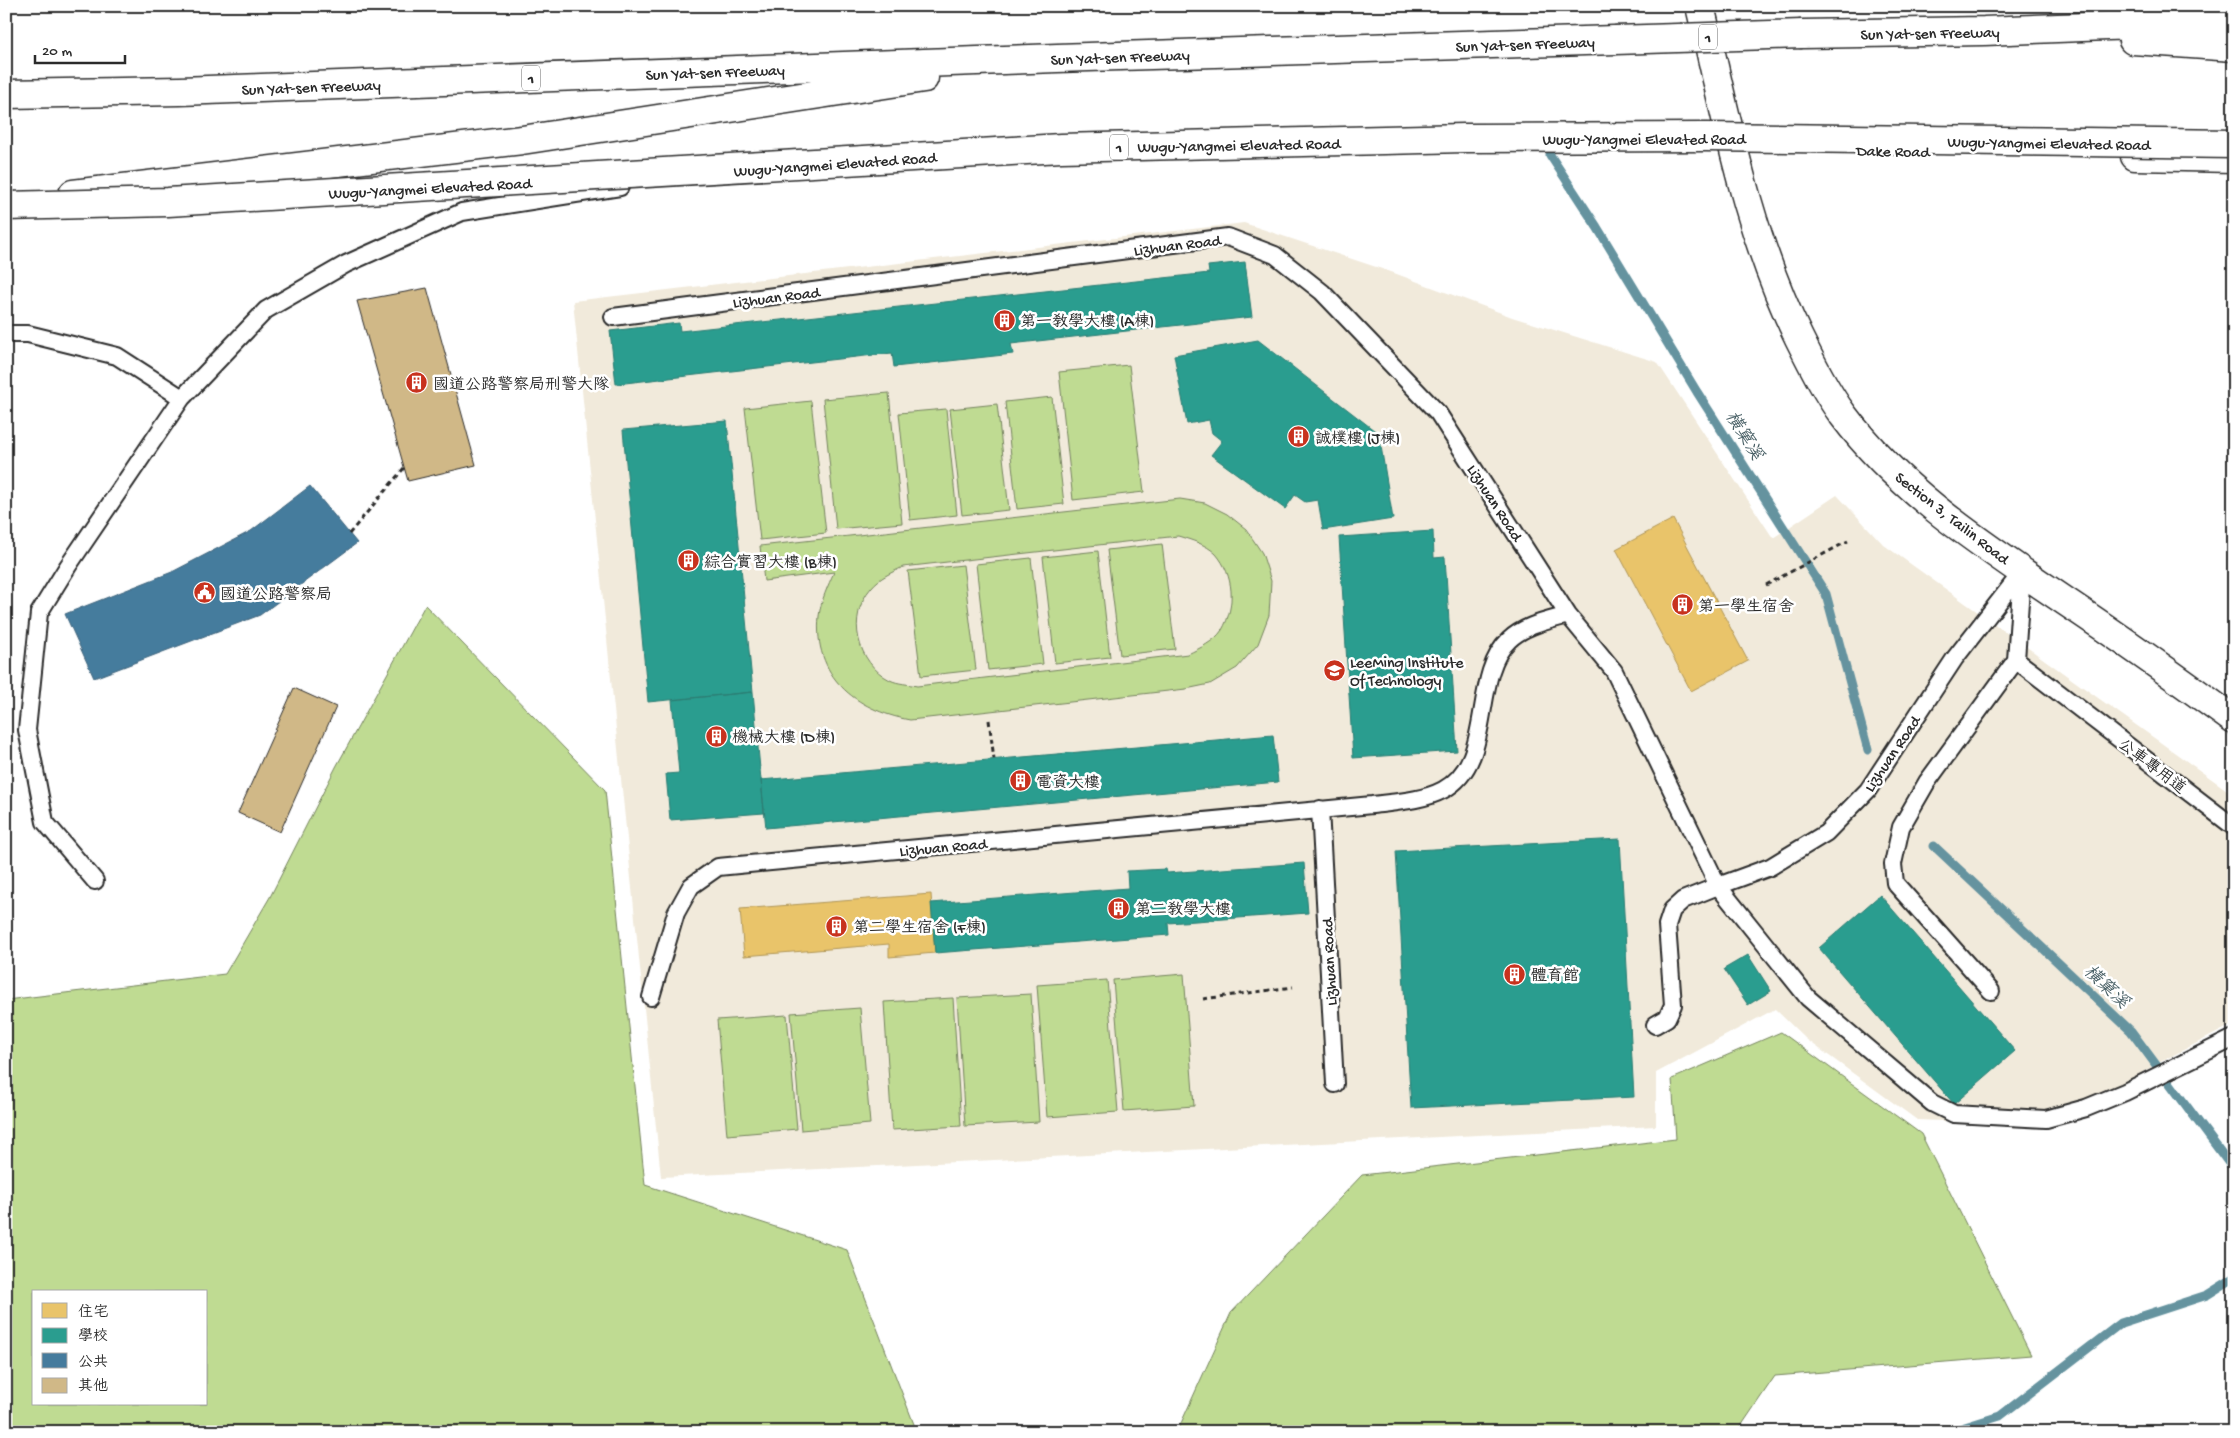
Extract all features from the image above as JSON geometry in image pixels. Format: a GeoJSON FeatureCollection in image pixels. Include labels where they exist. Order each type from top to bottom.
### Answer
{"type":"FeatureCollection","features":[{"type":"Feature","properties":{"kind":"main road","name":"Section 3, Tailin Road"},"geometry":{"type":"LineString","coordinates":[[1700,6],[1750,214],[1765,259],[1786,310],[1811,362],[1843,414],[1876,454],[1909,487],[1950,520],[2022,572],[2156,662],[2234,720]]}},
{"type":"Feature","properties":{"kind":"main road","name":"Sun Yat-sen Freeway"},"geometry":{"type":"LineString","coordinates":[[6,94],[180,91],[1057,58],[1802,34],[1984,31],[2234,21]]}},
{"type":"Feature","properties":{"kind":"main road"},"geometry":{"type":"LineString","coordinates":[[1984,31],[2234,46]]}},
{"type":"Feature","properties":{"kind":"main road"},"geometry":{"type":"LineString","coordinates":[[6,204],[522,140],[1057,58]]}},
{"type":"Feature","properties":{"kind":"main road","name":"Wugu-Yangmei Elevated Road"},"geometry":{"type":"LineString","coordinates":[[6,204],[178,201],[1061,148],[1464,138],[1686,137],[2234,144]]}},
{"type":"Feature","properties":{"kind":"main road","name":"Dake Road"},"geometry":{"type":"LineString","coordinates":[[1733,146],[2234,158]]}},
{"type":"Feature","properties":{"kind":"lane"},"geometry":{"type":"LineString","coordinates":[[95,881],[45,822],[27,730],[38,614],[68,566],[182,398],[266,310],[346,264],[462,212],[653,182],[1048,156],[1466,146],[1733,146]]}},
{"type":"Feature","properties":{"kind":"lane","name":"Lizhuan Road"},"geometry":{"type":"LineString","coordinates":[[613,317],[1228,237],[1276,255],[1322,292],[1438,413],[1568,615],[1614,671],[1718,886],[1808,998],[1932,1103],[1954,1114],[2046,1119],[2086,1108],[2125,1092],[2234,1038]]}},
{"type":"Feature","properties":{"kind":"lane"},"geometry":{"type":"LineString","coordinates":[[6,334],[28,334],[116,356],[182,398]]}},
{"type":"Feature","properties":{"kind":"lane"},"geometry":{"type":"LineString","coordinates":[[1991,991],[1895,883],[1894,864],[1901,827],[1927,782],[2016,660],[2022,572]]}},
{"type":"Feature","properties":{"kind":"lane","name":"Lizhuan Road"},"geometry":{"type":"LineString","coordinates":[[1655,1025],[1667,1018],[1673,1005],[1667,925],[1672,910],[1683,900],[1770,868],[1826,833],[1868,790],[1955,658],[2022,572]]}},
{"type":"Feature","properties":{"kind":"lane","name":"Lizhuan Road"},"geometry":{"type":"LineString","coordinates":[[651,998],[676,913],[691,886],[718,867],[1320,810],[1413,800],[1443,790],[1463,774],[1475,748],[1492,666],[1508,641],[1530,626],[1568,615]]}},
{"type":"Feature","properties":{"kind":"lane","name":"公車專用道"},"geometry":{"type":"LineString","coordinates":[[2016,660],[2234,827]]}},
{"type":"Feature","properties":{"kind":"lane","name":"Lizhuan Road"},"geometry":{"type":"LineString","coordinates":[[1320,810],[1335,1084]]}},
{"type":"Feature","properties":{"kind":"path"},"geometry":{"type":"LineString","coordinates":[[349,534],[404,468]]}},
{"type":"Feature","properties":{"kind":"path"},"geometry":{"type":"LineString","coordinates":[[1766,586],[1848,541]]}},
{"type":"Feature","properties":{"kind":"path"},"geometry":{"type":"LineString","coordinates":[[989,720],[994,759]]}},
{"type":"Feature","properties":{"kind":"path"},"geometry":{"type":"LineString","coordinates":[[1203,999],[1294,987]]}},
{"type":"Feature","properties":{"kind":"shaded area","name":"LeeMing Institute Of Technology"},"geometry":{"type":"Polygon","coordinates":[[[1244,223],[1394,273],[1512,317],[1657,362],[1773,538],[1837,495],[1884,545],[2234,795],[2234,1024],[2164,1060],[2049,1125],[1917,1120],[1806,1039],[1775,1009],[1656,1073],[1656,1126],[661,1177],[573,301],[1244,223]]]}},
{"type":"Feature","properties":{"kind":"green space"},"geometry":{"type":"Polygon","coordinates":[[[1129,365],[1144,492],[1073,500],[1059,372],[1129,365]]]}},
{"type":"Feature","properties":{"kind":"green space"},"geometry":{"type":"Polygon","coordinates":[[[889,393],[902,523],[836,529],[823,399],[889,393]]]}},
{"type":"Feature","properties":{"kind":"green space"},"geometry":{"type":"Polygon","coordinates":[[[1052,397],[1064,504],[1017,509],[1005,402],[1052,397]]]}},
{"type":"Feature","properties":{"kind":"green space"},"geometry":{"type":"Polygon","coordinates":[[[811,401],[826,533],[760,540],[745,408],[811,401]]]}},
{"type":"Feature","properties":{"kind":"green space"},"geometry":{"type":"Polygon","coordinates":[[[997,404],[1009,510],[962,515],[950,409],[997,404]]]}},
{"type":"Feature","properties":{"kind":"green space"},"geometry":{"type":"Polygon","coordinates":[[[946,409],[957,515],[910,520],[899,413],[946,409]]]}},
{"type":"Feature","properties":{"kind":"green space"},"geometry":{"type":"Polygon","coordinates":[[[1180,499],[1205,503],[1227,514],[1246,529],[1262,553],[1271,581],[1269,615],[1258,644],[1237,668],[1210,684],[1186,689],[910,720],[890,715],[855,699],[831,673],[823,656],[819,637],[819,616],[823,599],[834,572],[764,581],[760,546],[1180,499]],[[1178,536],[903,567],[878,581],[863,600],[857,625],[863,651],[870,663],[890,680],[917,686],[1188,654],[1211,641],[1222,630],[1230,611],[1231,591],[1226,571],[1216,554],[1203,545],[1178,536]]]}},
{"type":"Feature","properties":{"kind":"green space"},"geometry":{"type":"Polygon","coordinates":[[[1162,544],[1175,649],[1120,655],[1107,550],[1162,544]]]}},
{"type":"Feature","properties":{"kind":"green space"},"geometry":{"type":"Polygon","coordinates":[[[1098,551],[1110,657],[1055,663],[1043,557],[1098,551]]]}},
{"type":"Feature","properties":{"kind":"green space"},"geometry":{"type":"Polygon","coordinates":[[[1031,558],[1043,664],[988,670],[976,564],[1031,558]]]}},
{"type":"Feature","properties":{"kind":"green space"},"geometry":{"type":"Polygon","coordinates":[[[963,565],[976,670],[921,676],[908,571],[963,565]]]}},
{"type":"Feature","properties":{"kind":"green space"},"geometry":{"type":"Polygon","coordinates":[[[425,605],[605,790],[645,1185],[847,1250],[917,1432],[6,1432],[6,1000],[225,974],[270,897],[336,767],[425,605]]]}},
{"type":"Feature","properties":{"kind":"green space"},"geometry":{"type":"Polygon","coordinates":[[[1184,974],[1194,1106],[1124,1111],[1113,980],[1184,974]]]}},
{"type":"Feature","properties":{"kind":"green space"},"geometry":{"type":"Polygon","coordinates":[[[1107,980],[1118,1112],[1047,1117],[1037,985],[1107,980]]]}},
{"type":"Feature","properties":{"kind":"green space"},"geometry":{"type":"Polygon","coordinates":[[[1031,994],[1039,1122],[965,1126],[957,998],[1031,994]]]}},
{"type":"Feature","properties":{"kind":"green space"},"geometry":{"type":"Polygon","coordinates":[[[953,998],[961,1126],[892,1130],[884,1002],[953,998]]]}},
{"type":"Feature","properties":{"kind":"green space"},"geometry":{"type":"Polygon","coordinates":[[[860,1008],[870,1124],[801,1130],[791,1013],[860,1008]]]}},
{"type":"Feature","properties":{"kind":"green space"},"geometry":{"type":"Polygon","coordinates":[[[787,1015],[797,1129],[727,1135],[717,1020],[787,1015]]]}},
{"type":"Feature","properties":{"kind":"green space"},"geometry":{"type":"Polygon","coordinates":[[[1781,1032],[1921,1134],[2031,1355],[1775,1376],[1737,1432],[1177,1432],[1231,1313],[1362,1175],[1676,1139],[1672,1079],[1781,1032]]]}},
{"type":"Feature","properties":{"kind":"building: 住宅","name":"第一學生宿舍"},"geometry":{"type":"Polygon","coordinates":[[[1673,519],[1748,661],[1691,691],[1616,549],[1673,519]]]}},
{"type":"Feature","properties":{"kind":"building: 住宅","name":"第二學生宿舍 (F棟)"},"geometry":{"type":"Polygon","coordinates":[[[931,894],[935,953],[889,957],[889,944],[744,956],[740,909],[931,894]]]}},
{"type":"Feature","properties":{"kind":"building: 學校","name":"第一教學大樓 (A棟)"},"geometry":{"type":"Polygon","coordinates":[[[1245,262],[1252,317],[1011,344],[1013,354],[894,367],[892,353],[616,384],[610,331],[679,323],[680,331],[1209,273],[1208,266],[1245,262]]]}},
{"type":"Feature","properties":{"kind":"building: 學校","name":"誠樸樓 (J棟)"},"geometry":{"type":"Polygon","coordinates":[[[1258,340],[1379,434],[1393,519],[1323,530],[1318,500],[1305,502],[1295,495],[1285,509],[1211,455],[1222,441],[1212,433],[1209,420],[1187,424],[1174,355],[1258,340]]]}},
{"type":"Feature","properties":{"kind":"building: 學校","name":"綜合實習大樓 (B棟)"},"geometry":{"type":"Polygon","coordinates":[[[727,421],[753,692],[648,702],[623,430],[727,421]]]}},
{"type":"Feature","properties":{"kind":"building: 學校"},"geometry":{"type":"Polygon","coordinates":[[[1433,531],[1434,558],[1445,557],[1457,751],[1353,758],[1339,537],[1433,531]]]}},
{"type":"Feature","properties":{"kind":"building: 學校","name":"機械大樓 (D棟)"},"geometry":{"type":"Polygon","coordinates":[[[753,692],[764,813],[670,820],[666,774],[679,773],[672,700],[753,692]]]}},
{"type":"Feature","properties":{"kind":"building: 學校","name":"電資大樓"},"geometry":{"type":"Polygon","coordinates":[[[1273,735],[1278,782],[766,828],[761,780],[1273,735]]]}},
{"type":"Feature","properties":{"kind":"building: 學校","name":"體育館"},"geometry":{"type":"Polygon","coordinates":[[[1620,839],[1634,1097],[1411,1108],[1396,851],[1620,839]]]}},
{"type":"Feature","properties":{"kind":"building: 學校","name":"第二教學大樓"},"geometry":{"type":"Polygon","coordinates":[[[1304,863],[1308,913],[1168,923],[1169,935],[935,953],[931,903],[1128,888],[1127,871],[1166,869],[1167,873],[1304,863]]]}},
{"type":"Feature","properties":{"kind":"building: 學校"},"geometry":{"type":"Polygon","coordinates":[[[1880,895],[2015,1051],[1954,1104],[1819,948],[1880,895]]]}},
{"type":"Feature","properties":{"kind":"building: 學校"},"geometry":{"type":"Polygon","coordinates":[[[1748,955],[1771,991],[1748,1005],[1724,969],[1748,955]]]}},
{"type":"Feature","properties":{"kind":"building: 公共","name":"國道公路警察局"},"geometry":{"type":"Polygon","coordinates":[[[310,486],[357,543],[260,615],[94,678],[65,614],[172,572],[251,531],[310,486]]]}},
{"type":"Feature","properties":{"kind":"building: 其他","name":"國道公路警察局刑警大隊"},"geometry":{"type":"Polygon","coordinates":[[[427,288],[476,465],[408,481],[357,301],[427,288]]]}},
{"type":"Feature","properties":{"kind":"building: 其他"},"geometry":{"type":"Polygon","coordinates":[[[294,688],[336,707],[280,832],[238,813],[294,688]]]}},
{"type":"Feature","properties":{"kind":"waterway","name":"橫窠溪"},"geometry":{"type":"LineString","coordinates":[[1550,155],[1597,227],[1697,392],[1826,594],[1868,750]]}},
{"type":"Feature","properties":{"kind":"waterway","name":"橫窠溪"},"geometry":{"type":"LineString","coordinates":[[1934,846],[2131,1031],[2234,1170]]}},
{"type":"Feature","properties":{"kind":"waterway"},"geometry":{"type":"LineString","coordinates":[[1949,1432],[2000,1416],[2121,1323],[2207,1295],[2234,1278]]}},
{"type":"Feature","properties":{"kind":"place","name":"第一教學大樓 (A棟)"},"geometry":{"type":"Point","coordinates":[1004,320]}},
{"type":"Feature","properties":{"kind":"place","name":"國道公路警察局刑警大隊"},"geometry":{"type":"Point","coordinates":[417,383]}},
{"type":"Feature","properties":{"kind":"place","name":"誠樸樓 (J棟)"},"geometry":{"type":"Point","coordinates":[1299,437]}},
{"type":"Feature","properties":{"kind":"place","name":"綜合實習大樓 (B棟)"},"geometry":{"type":"Point","coordinates":[688,561]}},
{"type":"Feature","properties":{"kind":"place","name":"國道公路警察局"},"geometry":{"type":"Point","coordinates":[204,593]}},
{"type":"Feature","properties":{"kind":"place","name":"第一學生宿舍"},"geometry":{"type":"Point","coordinates":[1682,605]}},
{"type":"Feature","properties":{"kind":"place","name":"LeeMing Institute Of Technology"},"geometry":{"type":"Point","coordinates":[1334,670]}},
{"type":"Feature","properties":{"kind":"place","name":"機械大樓 (D棟)"},"geometry":{"type":"Point","coordinates":[716,736]}},
{"type":"Feature","properties":{"kind":"place","name":"電資大樓"},"geometry":{"type":"Point","coordinates":[1020,781]}},
{"type":"Feature","properties":{"kind":"place","name":"第二教學大樓"},"geometry":{"type":"Point","coordinates":[1119,908]}},
{"type":"Feature","properties":{"kind":"place","name":"第二學生宿舍 (F棟)"},"geometry":{"type":"Point","coordinates":[837,926]}},
{"type":"Feature","properties":{"kind":"place","name":"體育館"},"geometry":{"type":"Point","coordinates":[1515,974]}}]}
